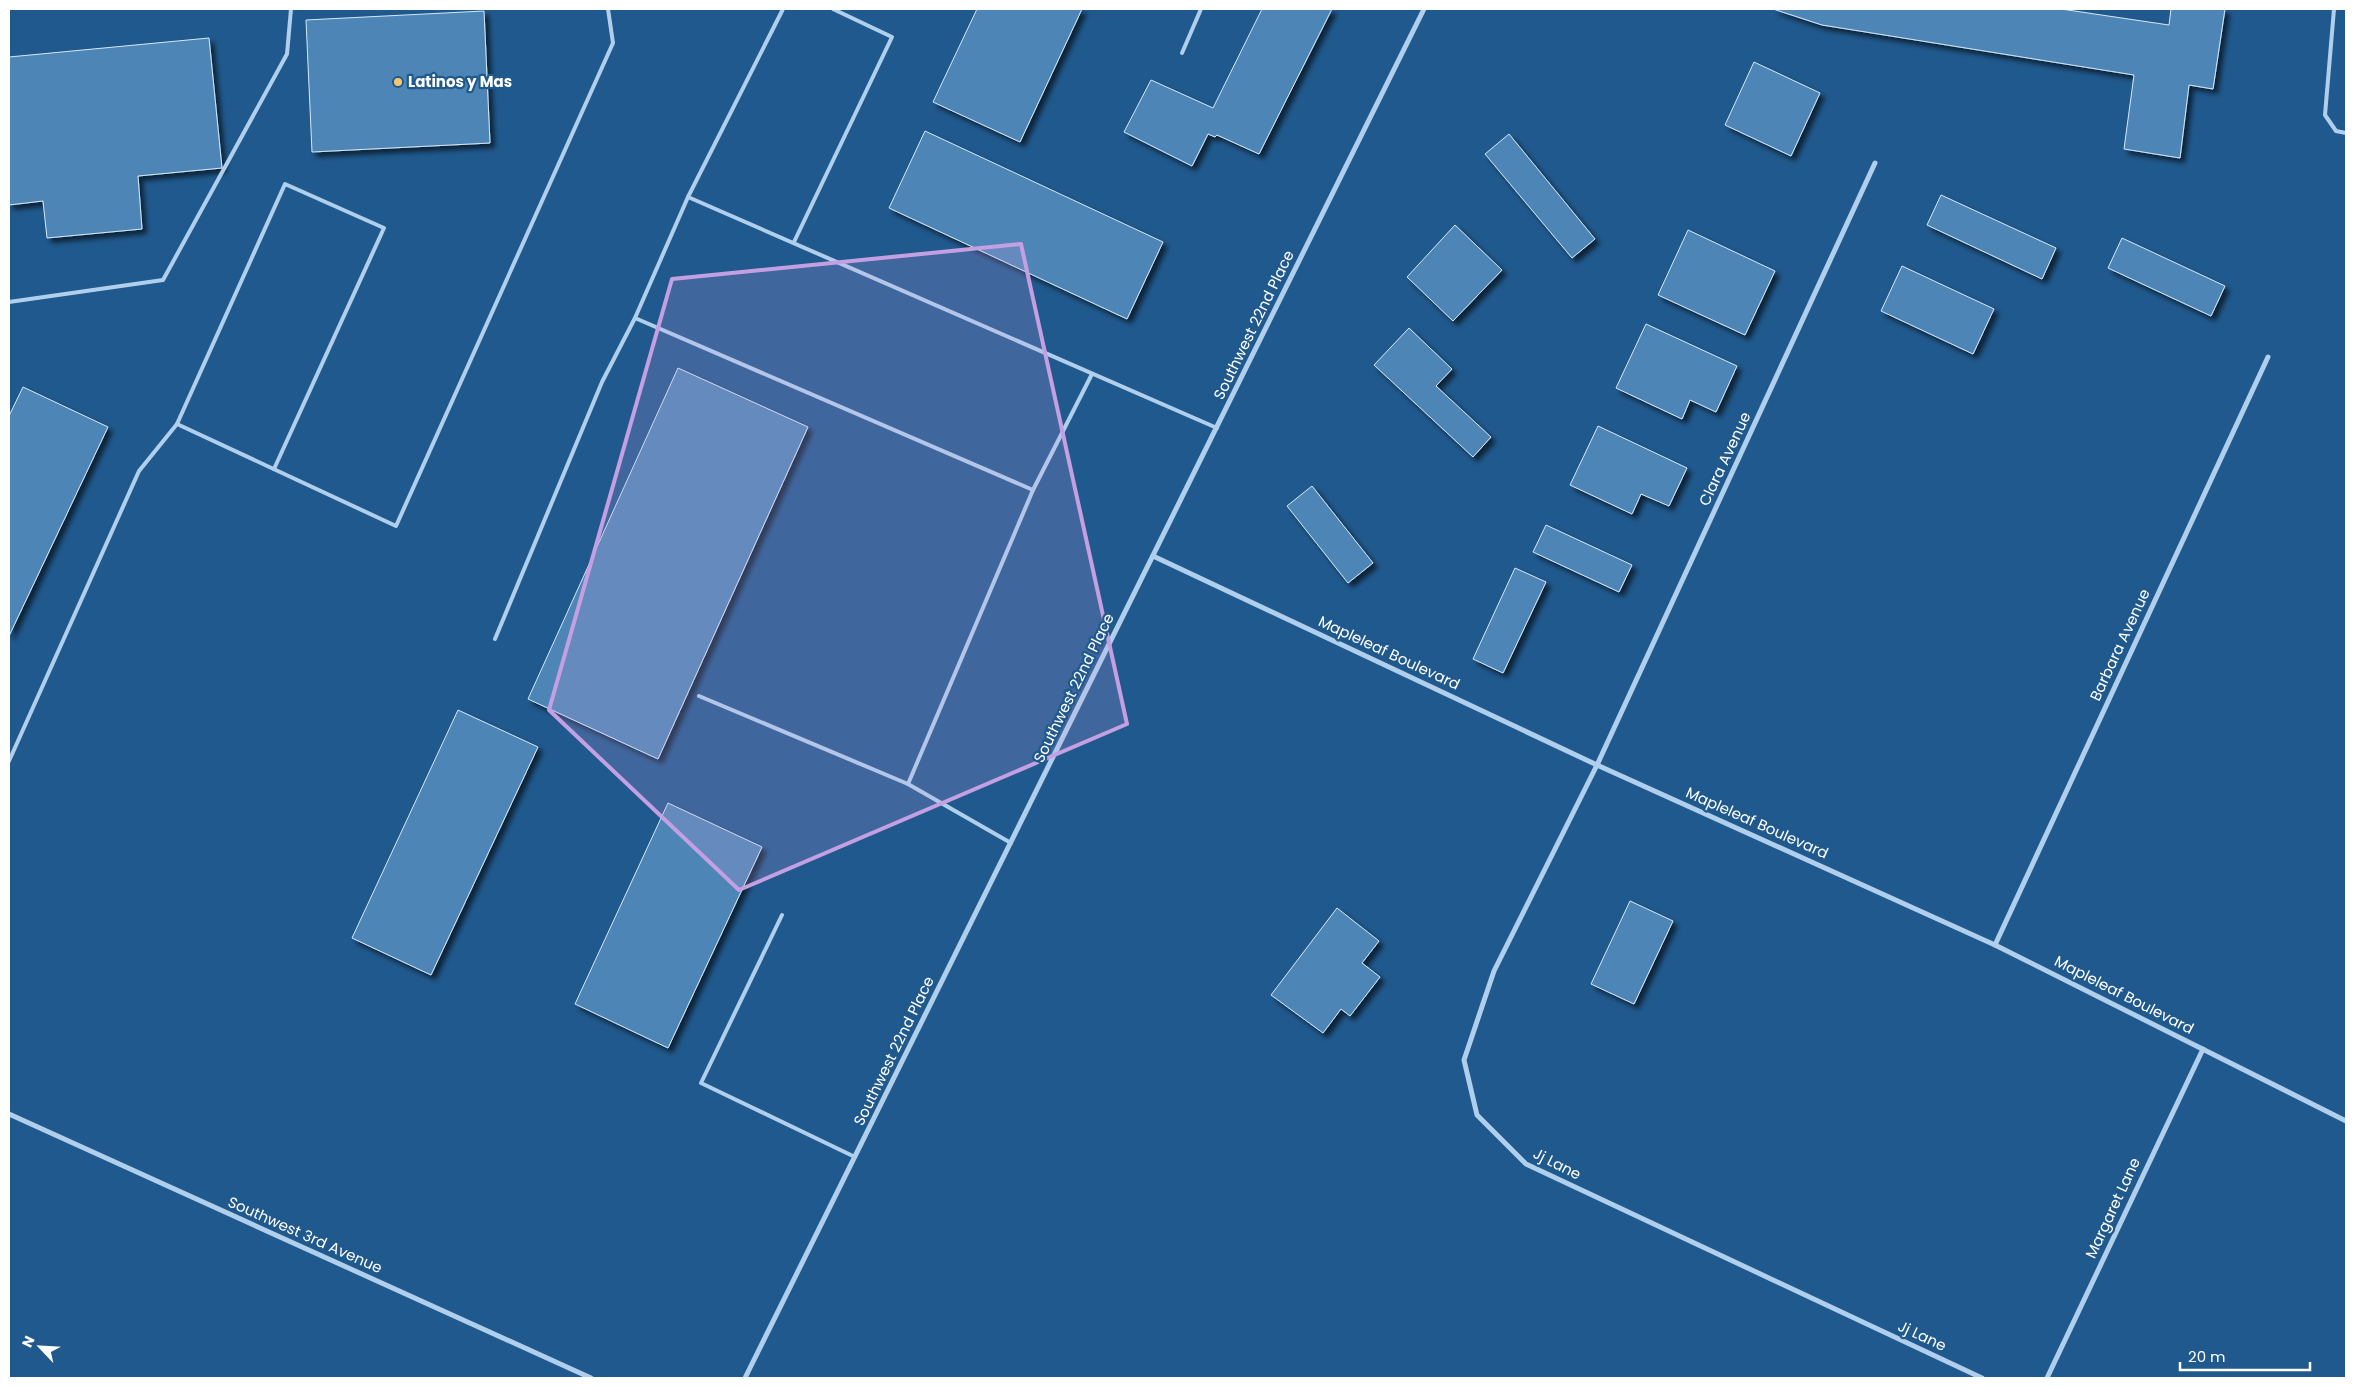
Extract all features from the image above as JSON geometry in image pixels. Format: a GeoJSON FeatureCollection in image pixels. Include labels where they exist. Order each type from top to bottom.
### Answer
{"type":"FeatureCollection","features":[{"type":"Feature","properties":{"kind":"street","name":"Southwest 22nd Place"},"geometry":{"type":"LineString","coordinates":[[745,1378],[1424,9]]}},
{"type":"Feature","properties":{"kind":"street","name":"Clara Avenue"},"geometry":{"type":"LineString","coordinates":[[1598,765],[1875,163]]}},
{"type":"Feature","properties":{"kind":"street","name":"Barbara Avenue"},"geometry":{"type":"LineString","coordinates":[[1995,944],[2268,357]]}},
{"type":"Feature","properties":{"kind":"street","name":"Mapleleaf Boulevard"},"geometry":{"type":"LineString","coordinates":[[1154,556],[1598,765],[1995,944],[2346,1121]]}},
{"type":"Feature","properties":{"kind":"street","name":"Jj Lane"},"geometry":{"type":"LineString","coordinates":[[1598,765],[1494,971],[1464,1060],[1476,1115],[1526,1164],[1982,1378]]}},
{"type":"Feature","properties":{"kind":"street","name":"Margaret Lane"},"geometry":{"type":"LineString","coordinates":[[2046,1378],[2203,1049]]}},
{"type":"Feature","properties":{"kind":"street","name":"Southwest 3rd Avenue"},"geometry":{"type":"LineString","coordinates":[[9,1114],[591,1378]]}},
{"type":"Feature","properties":{"kind":"lane"},"geometry":{"type":"LineString","coordinates":[[9,302],[163,280],[287,54],[291,9]]}},
{"type":"Feature","properties":{"kind":"lane"},"geometry":{"type":"LineString","coordinates":[[177,424],[396,526],[613,43],[608,9]]}},
{"type":"Feature","properties":{"kind":"lane"},"geometry":{"type":"LineString","coordinates":[[494,639],[602,382],[636,318],[688,197],[783,9]]}},
{"type":"Feature","properties":{"kind":"lane"},"geometry":{"type":"LineString","coordinates":[[794,242],[892,37],[833,9]]}},
{"type":"Feature","properties":{"kind":"lane"},"geometry":{"type":"LineString","coordinates":[[1182,53],[1201,9]]}},
{"type":"Feature","properties":{"kind":"lane"},"geometry":{"type":"LineString","coordinates":[[2334,9],[2325,115],[2336,131],[2346,133]]}},
{"type":"Feature","properties":{"kind":"lane"},"geometry":{"type":"LineString","coordinates":[[9,761],[139,471],[177,424],[286,184],[384,228],[274,469]]}},
{"type":"Feature","properties":{"kind":"lane"},"geometry":{"type":"LineString","coordinates":[[688,197],[1217,428]]}},
{"type":"Feature","properties":{"kind":"lane"},"geometry":{"type":"LineString","coordinates":[[636,318],[1033,490]]}},
{"type":"Feature","properties":{"kind":"lane"},"geometry":{"type":"LineString","coordinates":[[908,784],[1033,490],[1092,374]]}},
{"type":"Feature","properties":{"kind":"lane"},"geometry":{"type":"LineString","coordinates":[[699,696],[908,784],[1011,843]]}},
{"type":"Feature","properties":{"kind":"lane"},"geometry":{"type":"LineString","coordinates":[[782,914],[701,1083],[855,1157]]}},
{"type":"Feature","properties":{"kind":"highlighted area"},"geometry":{"type":"Polygon","coordinates":[[[1021,244],[1127,724],[739,890],[549,710],[672,279],[1021,244]]]}},
{"type":"Feature","properties":{"kind":"building"},"geometry":{"type":"Polygon","coordinates":[[[977,9],[1082,9],[1020,142],[933,102],[977,9]]]}},
{"type":"Feature","properties":{"kind":"building"},"geometry":{"type":"Polygon","coordinates":[[[1262,9],[1332,9],[1259,154],[1217,135],[1215,137],[1208,134],[1192,166],[1124,132],[1151,80],[1213,108],[1262,9]]]}},
{"type":"Feature","properties":{"kind":"building"},"geometry":{"type":"Polygon","coordinates":[[[1773,9],[2061,9],[2169,25],[2171,9],[2225,9],[2213,89],[2189,85],[2180,158],[2124,149],[2134,75],[1822,25],[1773,9]]]}},
{"type":"Feature","properties":{"kind":"building","name":"Latinos y Mas"},"geometry":{"type":"Polygon","coordinates":[[[484,11],[490,143],[312,152],[306,20],[484,11]]]}},
{"type":"Feature","properties":{"kind":"building"},"geometry":{"type":"Polygon","coordinates":[[[209,38],[222,168],[138,176],[142,229],[47,238],[43,201],[9,205],[9,57],[209,38]]]}},
{"type":"Feature","properties":{"kind":"building"},"geometry":{"type":"Polygon","coordinates":[[[1754,62],[1820,93],[1791,156],[1725,125],[1754,62]]]}},
{"type":"Feature","properties":{"kind":"building"},"geometry":{"type":"Polygon","coordinates":[[[925,131],[1163,242],[1127,319],[889,208],[925,131]]]}},
{"type":"Feature","properties":{"kind":"building"},"geometry":{"type":"Polygon","coordinates":[[[1509,134],[1595,239],[1572,258],[1485,154],[1509,134]]]}},
{"type":"Feature","properties":{"kind":"building"},"geometry":{"type":"Polygon","coordinates":[[[1941,195],[2056,248],[2042,279],[1927,225],[1941,195]]]}},
{"type":"Feature","properties":{"kind":"building"},"geometry":{"type":"Polygon","coordinates":[[[1455,225],[1502,270],[1453,321],[1407,277],[1455,225]]]}},
{"type":"Feature","properties":{"kind":"building"},"geometry":{"type":"Polygon","coordinates":[[[1688,230],[1775,271],[1745,335],[1658,295],[1688,230]]]}},
{"type":"Feature","properties":{"kind":"building"},"geometry":{"type":"Polygon","coordinates":[[[2122,238],[2225,286],[2211,316],[2108,268],[2122,238]]]}},
{"type":"Feature","properties":{"kind":"building"},"geometry":{"type":"Polygon","coordinates":[[[1902,266],[1994,309],[1973,354],[1881,311],[1902,266]]]}},
{"type":"Feature","properties":{"kind":"building"},"geometry":{"type":"Polygon","coordinates":[[[1646,324],[1737,366],[1716,412],[1690,400],[1682,419],[1616,388],[1646,324]]]}},
{"type":"Feature","properties":{"kind":"building"},"geometry":{"type":"Polygon","coordinates":[[[1409,328],[1452,369],[1436,386],[1491,437],[1473,457],[1374,365],[1409,328]]]}},
{"type":"Feature","properties":{"kind":"building"},"geometry":{"type":"Polygon","coordinates":[[[678,368],[808,427],[658,759],[528,699],[678,368]]]}},
{"type":"Feature","properties":{"kind":"building"},"geometry":{"type":"Polygon","coordinates":[[[23,387],[108,427],[9,636],[9,416],[23,387]]]}},
{"type":"Feature","properties":{"kind":"building"},"geometry":{"type":"Polygon","coordinates":[[[1598,426],[1687,468],[1669,506],[1641,494],[1632,514],[1570,485],[1598,426]]]}},
{"type":"Feature","properties":{"kind":"building"},"geometry":{"type":"Polygon","coordinates":[[[1312,486],[1373,563],[1348,583],[1287,506],[1312,486]]]}},
{"type":"Feature","properties":{"kind":"building"},"geometry":{"type":"Polygon","coordinates":[[[1546,525],[1632,565],[1619,592],[1533,552],[1546,525]]]}},
{"type":"Feature","properties":{"kind":"building"},"geometry":{"type":"Polygon","coordinates":[[[1515,568],[1546,582],[1503,673],[1473,659],[1515,568]]]}},
{"type":"Feature","properties":{"kind":"building"},"geometry":{"type":"Polygon","coordinates":[[[458,710],[538,747],[431,975],[352,938],[458,710]]]}},
{"type":"Feature","properties":{"kind":"building"},"geometry":{"type":"Polygon","coordinates":[[[668,803],[762,847],[668,1048],[575,1004],[668,803]]]}},
{"type":"Feature","properties":{"kind":"building"},"geometry":{"type":"Polygon","coordinates":[[[1630,901],[1673,921],[1634,1004],[1591,984],[1630,901]]]}},
{"type":"Feature","properties":{"kind":"building"},"geometry":{"type":"Polygon","coordinates":[[[1337,908],[1379,941],[1362,963],[1380,977],[1350,1016],[1341,1009],[1323,1033],[1271,995],[1337,908]]]}},
{"type":"Feature","properties":{"kind":"place","name":"Latinos y Mas"},"geometry":{"type":"Point","coordinates":[398,82]}}]}
